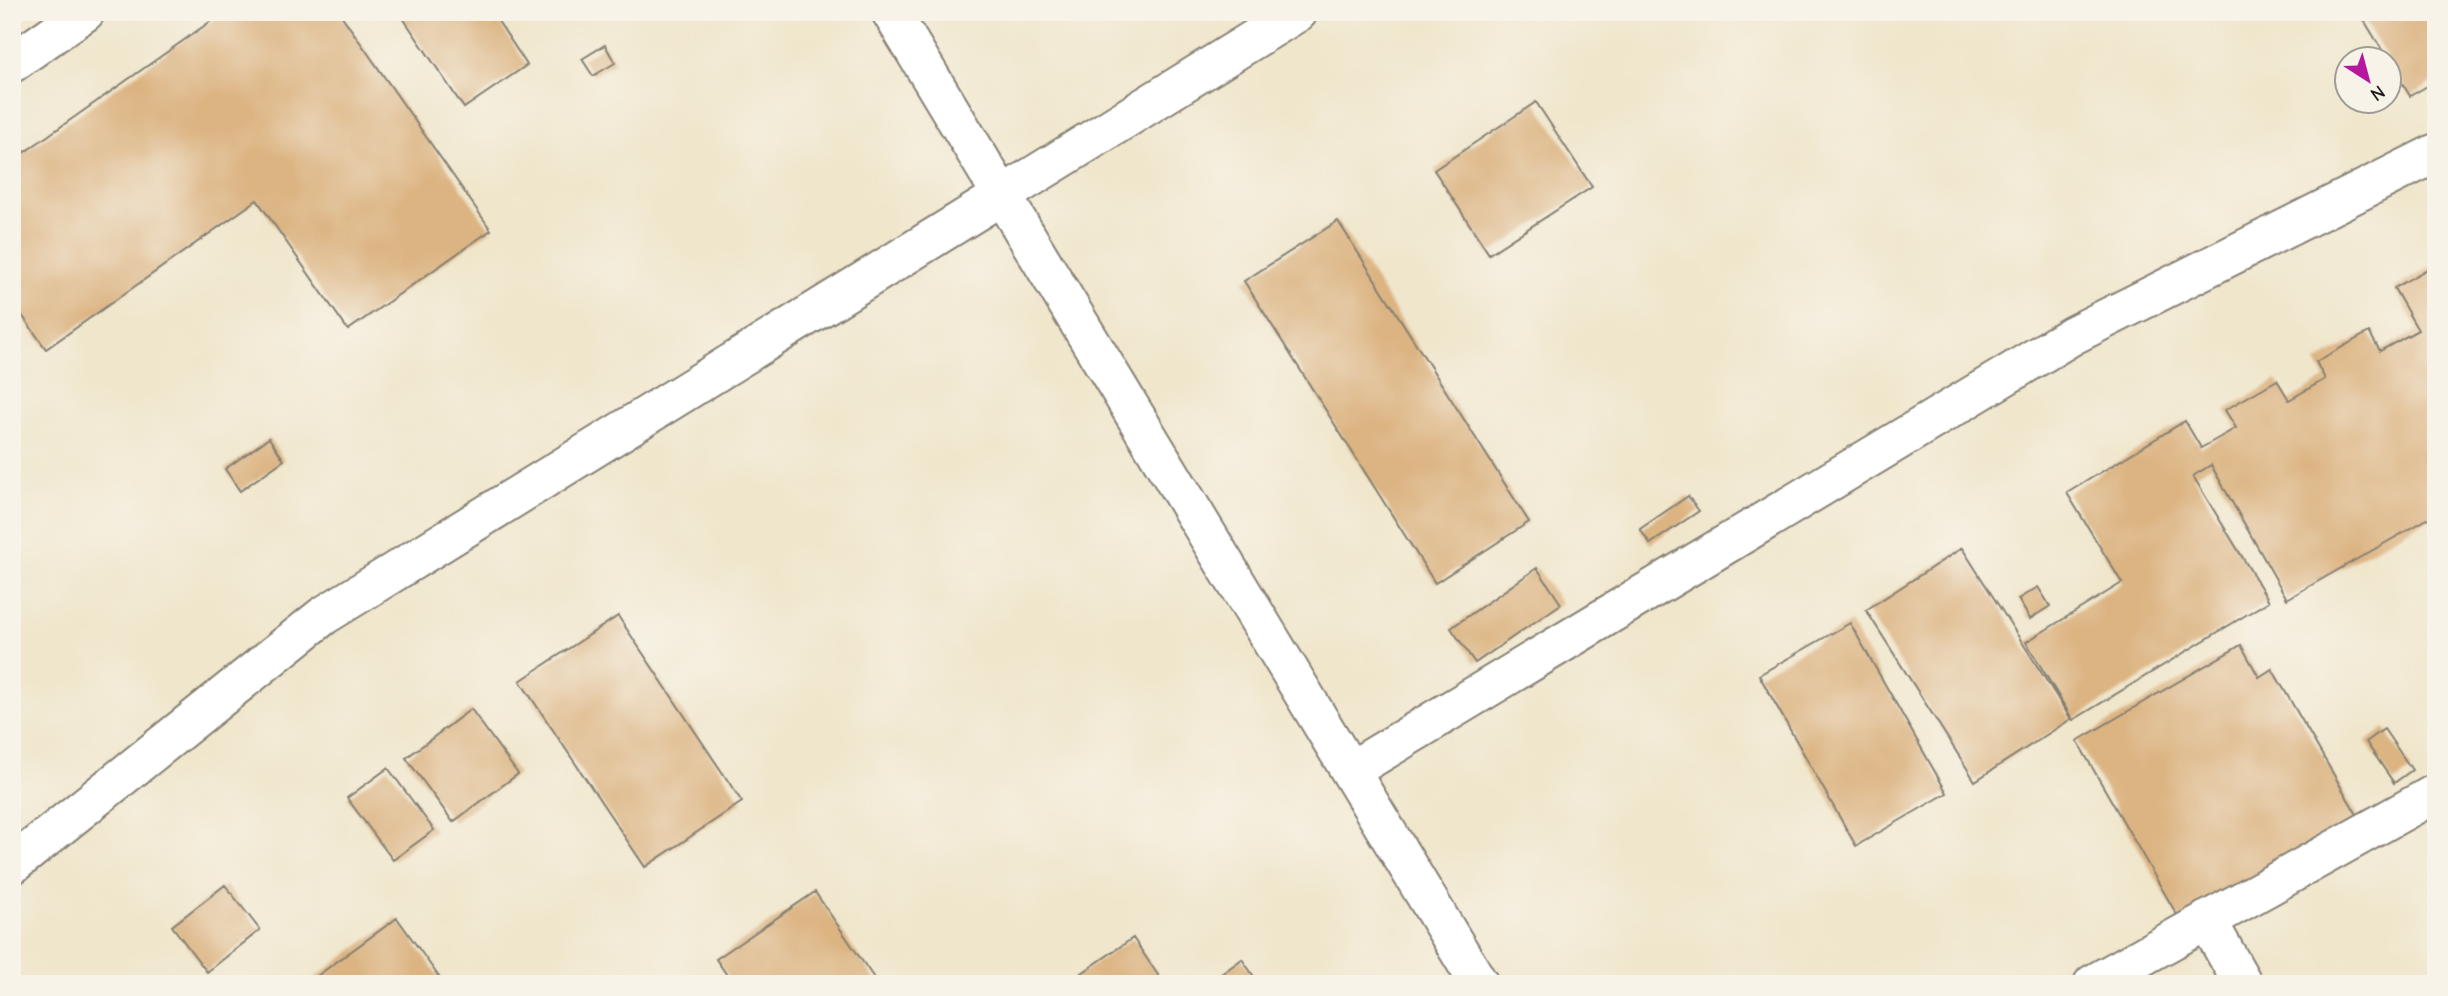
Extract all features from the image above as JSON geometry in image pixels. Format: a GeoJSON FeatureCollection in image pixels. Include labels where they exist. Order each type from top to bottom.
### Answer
{"type":"FeatureCollection","features":[{"type":"Feature","properties":{"kind":"lane"},"geometry":{"type":"LineString","coordinates":[[12,64],[85,12]]}},
{"type":"Feature","properties":{"kind":"lane"},"geometry":{"type":"LineString","coordinates":[[891,12],[1478,983]]}},
{"type":"Feature","properties":{"kind":"lane"},"geometry":{"type":"LineString","coordinates":[[12,865],[323,616],[1297,12]]}},
{"type":"Feature","properties":{"kind":"lane"},"geometry":{"type":"LineString","coordinates":[[1350,771],[2073,335],[2436,153]]}},
{"type":"Feature","properties":{"kind":"lane"},"geometry":{"type":"LineString","coordinates":[[2093,984],[2436,793]]}},
{"type":"Feature","properties":{"kind":"lane"},"geometry":{"type":"LineString","coordinates":[[2207,920],[2243,984]]}},
{"type":"Feature","properties":{"kind":"building"},"geometry":{"type":"Polygon","coordinates":[[[224,12],[339,12],[491,230],[348,330],[257,200],[46,349],[12,301],[12,161],[224,12]]]}},
{"type":"Feature","properties":{"kind":"building"},"geometry":{"type":"Polygon","coordinates":[[[399,12],[492,12],[527,65],[464,108],[399,12]]]}},
{"type":"Feature","properties":{"kind":"building"},"geometry":{"type":"Polygon","coordinates":[[[2359,12],[2436,12],[2436,81],[2410,96],[2402,83],[2402,46],[2380,46],[2359,12]]]}},
{"type":"Feature","properties":{"kind":"building"},"geometry":{"type":"Polygon","coordinates":[[[605,45],[615,63],[593,76],[582,59],[605,45]]]}},
{"type":"Feature","properties":{"kind":"building"},"geometry":{"type":"Polygon","coordinates":[[[1536,102],[1592,187],[1489,254],[1434,170],[1536,102]]]}},
{"type":"Feature","properties":{"kind":"building"},"geometry":{"type":"Polygon","coordinates":[[[1338,221],[1529,522],[1435,583],[1244,281],[1338,221]]]}},
{"type":"Feature","properties":{"kind":"building"},"geometry":{"type":"Polygon","coordinates":[[[2436,264],[2436,514],[2287,599],[2211,465],[2193,476],[2269,601],[2073,720],[2026,642],[2122,583],[2067,493],[2185,421],[2201,448],[2236,428],[2225,410],[2277,380],[2289,400],[2325,379],[2316,362],[2369,332],[2380,351],[2418,330],[2394,288],[2436,264]]]}},
{"type":"Feature","properties":{"kind":"building"},"geometry":{"type":"Polygon","coordinates":[[[269,438],[284,460],[240,491],[225,469],[269,438]]]}},
{"type":"Feature","properties":{"kind":"building"},"geometry":{"type":"Polygon","coordinates":[[[1688,496],[1699,511],[1650,544],[1640,529],[1688,496]]]}},
{"type":"Feature","properties":{"kind":"building"},"geometry":{"type":"Polygon","coordinates":[[[1962,548],[2071,719],[1975,781],[1866,610],[1962,548]]]}},
{"type":"Feature","properties":{"kind":"building"},"geometry":{"type":"Polygon","coordinates":[[[1537,568],[1561,604],[1475,663],[1451,628],[1537,568]]]}},
{"type":"Feature","properties":{"kind":"building"},"geometry":{"type":"Polygon","coordinates":[[[2038,587],[2050,606],[2030,619],[2018,599],[2038,587]]]}},
{"type":"Feature","properties":{"kind":"building"},"geometry":{"type":"Polygon","coordinates":[[[618,616],[742,802],[645,867],[520,681],[618,616]]]}},
{"type":"Feature","properties":{"kind":"building"},"geometry":{"type":"Polygon","coordinates":[[[1850,623],[1947,793],[1856,846],[1759,675],[1850,623]]]}},
{"type":"Feature","properties":{"kind":"building"},"geometry":{"type":"Polygon","coordinates":[[[2241,645],[2259,677],[2272,669],[2359,818],[2181,922],[2077,741],[2241,645]]]}},
{"type":"Feature","properties":{"kind":"building"},"geometry":{"type":"Polygon","coordinates":[[[471,709],[518,774],[453,822],[406,758],[471,709]]]}},
{"type":"Feature","properties":{"kind":"building"},"geometry":{"type":"Polygon","coordinates":[[[2384,729],[2412,770],[2394,783],[2366,742],[2384,729]]]}},
{"type":"Feature","properties":{"kind":"building"},"geometry":{"type":"Polygon","coordinates":[[[388,768],[434,830],[393,860],[347,798],[388,768]]]}},
{"type":"Feature","properties":{"kind":"building"},"geometry":{"type":"Polygon","coordinates":[[[225,885],[260,930],[207,972],[172,926],[225,885]]]}},
{"type":"Feature","properties":{"kind":"building"},"geometry":{"type":"Polygon","coordinates":[[[815,892],[878,984],[733,984],[716,959],[815,892]]]}},
{"type":"Feature","properties":{"kind":"building"},"geometry":{"type":"Polygon","coordinates":[[[397,918],[444,984],[306,984],[397,918]]]}},
{"type":"Feature","properties":{"kind":"building"},"geometry":{"type":"Polygon","coordinates":[[[1133,938],[1164,984],[1066,984],[1133,938]]]}},
{"type":"Feature","properties":{"kind":"building"},"geometry":{"type":"Polygon","coordinates":[[[1242,959],[1259,984],[1208,984],[1242,959]]]}}]}
